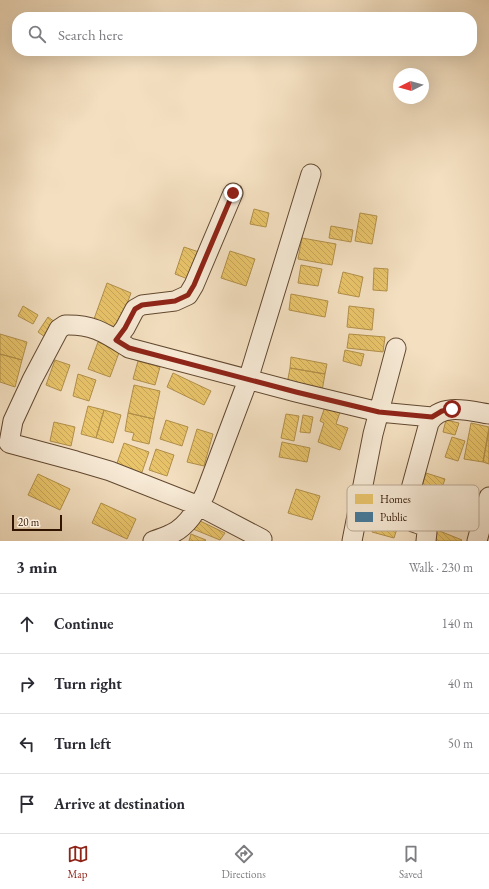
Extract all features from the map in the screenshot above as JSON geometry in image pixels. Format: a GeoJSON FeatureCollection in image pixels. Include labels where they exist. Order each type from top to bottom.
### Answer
{"type":"FeatureCollection","features":[{"type":"Feature","properties":{"kind":"street"},"geometry":{"type":"LineString","coordinates":[[153,541],[172,534],[184,526],[199,506],[205,494],[248,380],[311,174]]}},
{"type":"Feature","properties":{"kind":"street"},"geometry":{"type":"LineString","coordinates":[[116,340],[125,328],[135,309],[142,305],[175,301],[188,295],[194,285],[233,193]]}},
{"type":"Feature","properties":{"kind":"street"},"geometry":{"type":"LineString","coordinates":[[262,540],[199,506],[110,472],[9,443],[13,421],[32,380],[59,329],[65,325],[89,326],[105,332],[129,348],[248,380],[379,412],[432,417],[442,411],[452,409],[489,414]]}},
{"type":"Feature","properties":{"kind":"street"},"geometry":{"type":"LineString","coordinates":[[363,485],[373,434],[396,348]]}},
{"type":"Feature","properties":{"kind":"street"},"geometry":{"type":"LineString","coordinates":[[412,485],[432,417]]}},
{"type":"Feature","properties":{"kind":"street"},"geometry":{"type":"LineString","coordinates":[[477,541],[489,496]]}},
{"type":"Feature","properties":{"kind":"street"},"geometry":{"type":"LineString","coordinates":[[352,541],[354,531]]}},
{"type":"Feature","properties":{"kind":"street"},"geometry":{"type":"LineString","coordinates":[[426,531],[426,541]]}},
{"type":"Feature","properties":{"kind":"building: Homes"},"geometry":{"type":"Polygon","coordinates":[[[254,209],[269,213],[266,227],[250,224],[254,209]]]}},
{"type":"Feature","properties":{"kind":"building: Homes"},"geometry":{"type":"Polygon","coordinates":[[[360,213],[377,216],[372,244],[355,241],[360,213]]]}},
{"type":"Feature","properties":{"kind":"building: Homes"},"geometry":{"type":"Polygon","coordinates":[[[331,226],[353,230],[351,242],[329,238],[331,226]]]}},
{"type":"Feature","properties":{"kind":"building: Homes"},"geometry":{"type":"Polygon","coordinates":[[[302,238],[336,244],[332,265],[298,259],[302,238]]]}},
{"type":"Feature","properties":{"kind":"building: Homes"},"geometry":{"type":"Polygon","coordinates":[[[184,247],[202,253],[193,281],[175,274],[184,247]]]}},
{"type":"Feature","properties":{"kind":"building: Homes"},"geometry":{"type":"Polygon","coordinates":[[[230,251],[255,259],[246,286],[221,278],[230,251]]]}},
{"type":"Feature","properties":{"kind":"building: Homes"},"geometry":{"type":"Polygon","coordinates":[[[301,265],[322,269],[318,286],[298,283],[301,265]]]}},
{"type":"Feature","properties":{"kind":"building: Homes"},"geometry":{"type":"Polygon","coordinates":[[[374,268],[388,269],[387,291],[373,290],[374,268]]]}},
{"type":"Feature","properties":{"kind":"building: Homes"},"geometry":{"type":"Polygon","coordinates":[[[343,272],[363,277],[359,297],[338,293],[343,272]]]}},
{"type":"Feature","properties":{"kind":"building: Homes"},"geometry":{"type":"Polygon","coordinates":[[[107,283],[131,293],[118,328],[94,319],[107,283]]]}},
{"type":"Feature","properties":{"kind":"building: Homes"},"geometry":{"type":"Polygon","coordinates":[[[291,294],[328,301],[325,317],[289,310],[291,294]]]}},
{"type":"Feature","properties":{"kind":"building: Homes"},"geometry":{"type":"Polygon","coordinates":[[[23,306],[38,315],[33,324],[18,316],[23,306]]]}},
{"type":"Feature","properties":{"kind":"building: Homes"},"geometry":{"type":"Polygon","coordinates":[[[349,306],[374,309],[372,330],[347,327],[349,306]]]}},
{"type":"Feature","properties":{"kind":"building: Homes"},"geometry":{"type":"Polygon","coordinates":[[[48,317],[55,322],[45,337],[38,332],[48,317]]]}},
{"type":"Feature","properties":{"kind":"building: Homes"},"geometry":{"type":"Polygon","coordinates":[[[0,334],[27,342],[22,360],[0,354],[0,334]]]}},
{"type":"Feature","properties":{"kind":"building: Homes"},"geometry":{"type":"Polygon","coordinates":[[[349,334],[385,337],[383,352],[347,348],[349,334]]]}},
{"type":"Feature","properties":{"kind":"building: Homes"},"geometry":{"type":"Polygon","coordinates":[[[98,342],[120,350],[110,377],[88,369],[98,342]]]}},
{"type":"Feature","properties":{"kind":"building: Homes"},"geometry":{"type":"Polygon","coordinates":[[[345,350],[364,354],[361,366],[343,361],[345,350]]]}},
{"type":"Feature","properties":{"kind":"building: Homes"},"geometry":{"type":"Polygon","coordinates":[[[0,354],[22,360],[15,387],[0,382],[0,354]]]}},
{"type":"Feature","properties":{"kind":"building: Homes"},"geometry":{"type":"Polygon","coordinates":[[[291,357],[327,364],[325,374],[290,368],[291,357]]]}},
{"type":"Feature","properties":{"kind":"building: Homes"},"geometry":{"type":"Polygon","coordinates":[[[55,360],[70,365],[61,391],[46,385],[55,360]]]}},
{"type":"Feature","properties":{"kind":"building: Homes"},"geometry":{"type":"Polygon","coordinates":[[[138,361],[160,367],[155,385],[133,379],[138,361]]]}},
{"type":"Feature","properties":{"kind":"building: Homes"},"geometry":{"type":"Polygon","coordinates":[[[290,368],[325,374],[322,391],[287,384],[290,368]]]}},
{"type":"Feature","properties":{"kind":"building: Homes"},"geometry":{"type":"Polygon","coordinates":[[[173,373],[211,391],[204,405],[167,387],[173,373]]]}},
{"type":"Feature","properties":{"kind":"building: Homes"},"geometry":{"type":"Polygon","coordinates":[[[78,374],[96,380],[89,401],[73,396],[78,374]]]}},
{"type":"Feature","properties":{"kind":"building: Homes"},"geometry":{"type":"Polygon","coordinates":[[[134,385],[160,391],[154,419],[128,413],[134,385]]]}},
{"type":"Feature","properties":{"kind":"building: Homes"},"geometry":{"type":"Polygon","coordinates":[[[326,404],[341,409],[336,424],[348,428],[340,450],[318,442],[324,423],[320,421],[326,404]]]}},
{"type":"Feature","properties":{"kind":"building: Homes"},"geometry":{"type":"Polygon","coordinates":[[[88,406],[104,410],[96,438],[81,434],[88,406]]]}},
{"type":"Feature","properties":{"kind":"building: Homes"},"geometry":{"type":"Polygon","coordinates":[[[104,410],[121,415],[113,443],[96,438],[104,410]]]}},
{"type":"Feature","properties":{"kind":"building: Homes"},"geometry":{"type":"Polygon","coordinates":[[[128,413],[154,419],[149,444],[132,440],[134,433],[125,431],[128,413]]]}},
{"type":"Feature","properties":{"kind":"building: Homes"},"geometry":{"type":"Polygon","coordinates":[[[286,414],[299,416],[294,441],[281,438],[286,414]]]}},
{"type":"Feature","properties":{"kind":"building: Homes"},"geometry":{"type":"Polygon","coordinates":[[[303,415],[313,417],[310,433],[300,432],[303,415]]]}},
{"type":"Feature","properties":{"kind":"building: Homes"},"geometry":{"type":"Polygon","coordinates":[[[166,420],[188,427],[182,446],[160,439],[166,420]]]}},
{"type":"Feature","properties":{"kind":"building: Homes"},"geometry":{"type":"Polygon","coordinates":[[[446,420],[459,423],[455,435],[443,432],[446,420]]]}},
{"type":"Feature","properties":{"kind":"building: Homes"},"geometry":{"type":"Polygon","coordinates":[[[54,422],[75,427],[71,446],[50,441],[54,422]]]}},
{"type":"Feature","properties":{"kind":"building: Homes"},"geometry":{"type":"Polygon","coordinates":[[[471,423],[489,427],[483,462],[464,459],[471,423]]]}},
{"type":"Feature","properties":{"kind":"building: Homes"},"geometry":{"type":"Polygon","coordinates":[[[197,429],[213,434],[204,466],[187,462],[197,429]]]}},
{"type":"Feature","properties":{"kind":"building: Homes"},"geometry":{"type":"Polygon","coordinates":[[[489,431],[489,464],[483,462],[489,431]]]}},
{"type":"Feature","properties":{"kind":"building: Homes"},"geometry":{"type":"Polygon","coordinates":[[[452,437],[465,441],[458,461],[445,457],[452,437]]]}},
{"type":"Feature","properties":{"kind":"building: Homes"},"geometry":{"type":"Polygon","coordinates":[[[282,442],[310,448],[307,462],[279,457],[282,442]]]}},
{"type":"Feature","properties":{"kind":"building: Homes"},"geometry":{"type":"Polygon","coordinates":[[[124,443],[149,452],[141,475],[116,466],[124,443]]]}},
{"type":"Feature","properties":{"kind":"building: Homes"},"geometry":{"type":"Polygon","coordinates":[[[156,449],[174,455],[167,476],[149,470],[156,449]]]}},
{"type":"Feature","properties":{"kind":"building: Homes"},"geometry":{"type":"Polygon","coordinates":[[[426,473],[445,479],[443,485],[422,485],[426,473]]]}},
{"type":"Feature","properties":{"kind":"building: Homes"},"geometry":{"type":"Polygon","coordinates":[[[38,474],[70,489],[60,510],[28,495],[38,474]]]}},
{"type":"Feature","properties":{"kind":"building: Homes"},"geometry":{"type":"Polygon","coordinates":[[[296,489],[320,496],[312,520],[288,513],[296,489]]]}},
{"type":"Feature","properties":{"kind":"building: Homes"},"geometry":{"type":"Polygon","coordinates":[[[101,503],[136,519],[127,539],[92,523],[101,503]]]}},
{"type":"Feature","properties":{"kind":"building: Homes"},"geometry":{"type":"Polygon","coordinates":[[[198,520],[225,533],[220,540],[193,529],[198,520]]]}},
{"type":"Feature","properties":{"kind":"building: Homes"},"geometry":{"type":"Polygon","coordinates":[[[372,531],[396,531],[394,538],[372,531]]]}},
{"type":"Feature","properties":{"kind":"building: Homes"},"geometry":{"type":"Polygon","coordinates":[[[437,531],[462,540],[461,541],[433,541],[437,531]]]}},
{"type":"Feature","properties":{"kind":"building: Homes"},"geometry":{"type":"Polygon","coordinates":[[[191,534],[206,540],[189,541],[191,534]]]}},
{"type":"Feature","properties":{"kind":"route"},"geometry":{"type":"LineString","coordinates":[[233,193],[194,285],[188,295],[175,301],[142,305],[135,309],[125,328],[116,340],[129,348],[296,392],[379,412],[432,417],[442,411],[452,409]]}}]}
